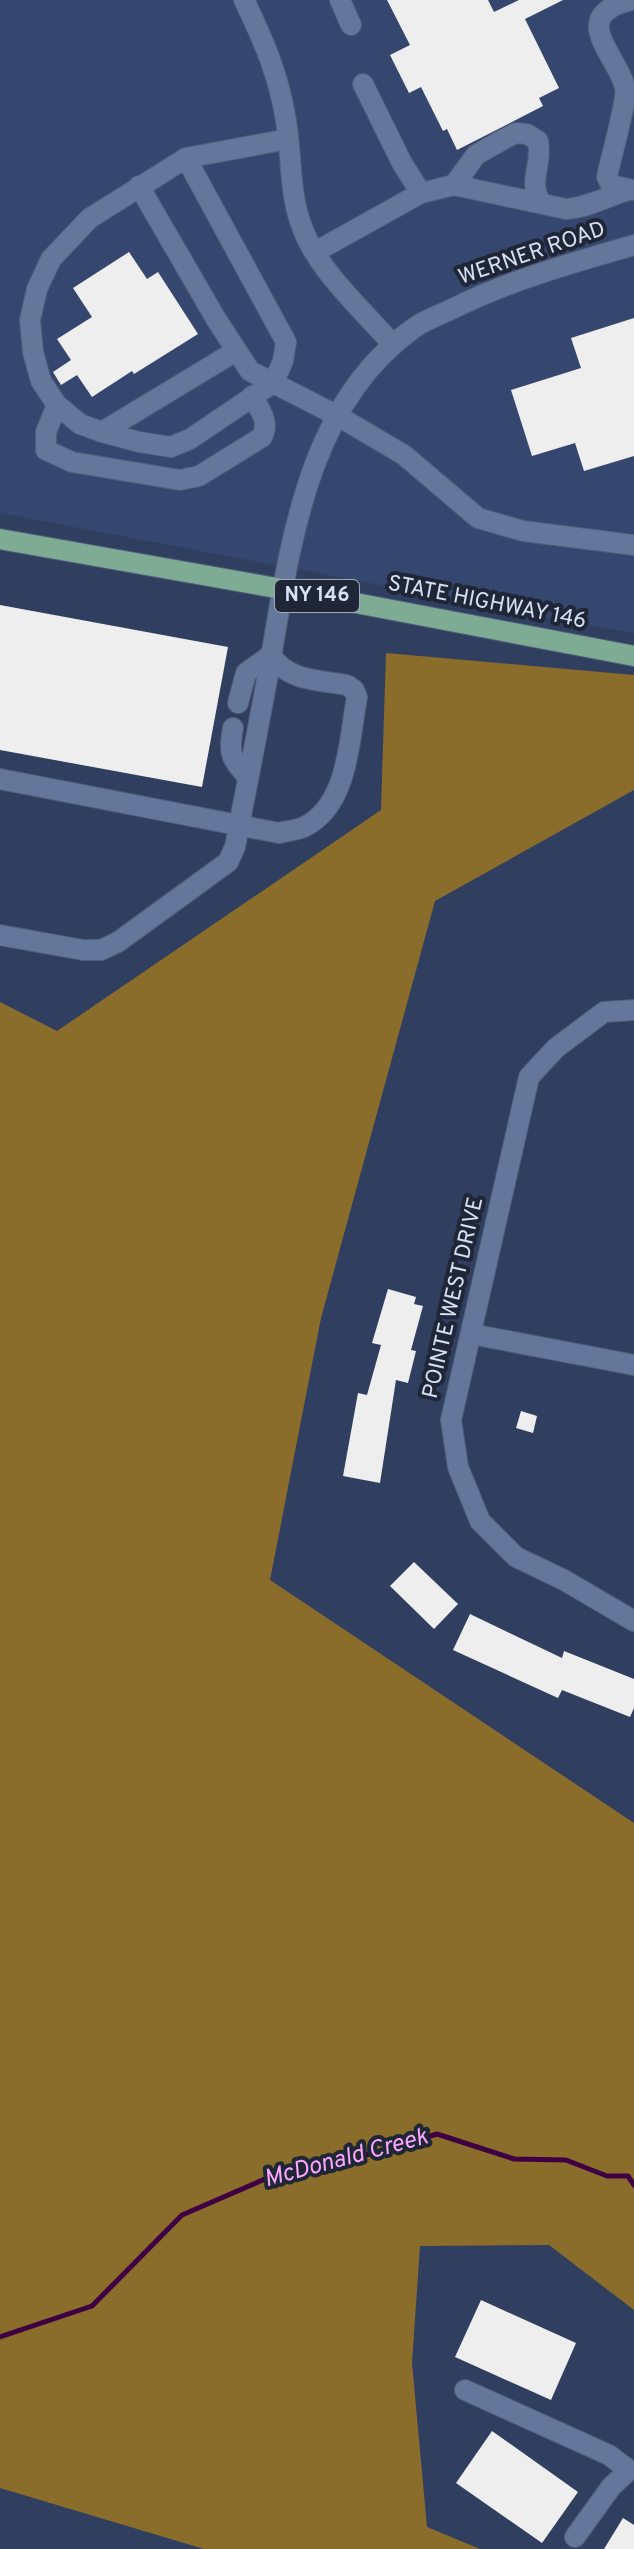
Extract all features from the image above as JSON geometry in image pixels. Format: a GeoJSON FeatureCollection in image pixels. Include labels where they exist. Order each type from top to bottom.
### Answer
{"type":"FeatureCollection","features":[{"type":"Feature","properties":{"kind":"main road","name":"STATE HIGHWAY 146"},"geometry":{"type":"LineString","coordinates":[[0,539],[634,656]]}},
{"type":"Feature","properties":{"kind":"street"},"geometry":{"type":"LineString","coordinates":[[244,0],[270,56],[280,88],[292,188],[301,225],[329,271],[393,345]]}},
{"type":"Feature","properties":{"kind":"street"},"geometry":{"type":"LineString","coordinates":[[340,0],[351,25]]}},
{"type":"Feature","properties":{"kind":"street"},"geometry":{"type":"LineString","coordinates":[[632,190],[611,185],[607,177],[626,89],[599,35],[598,24],[604,14],[633,0]]}},
{"type":"Feature","properties":{"kind":"street"},"geometry":{"type":"LineString","coordinates":[[363,84],[402,163],[421,193]]}},
{"type":"Feature","properties":{"kind":"street"},"geometry":{"type":"LineString","coordinates":[[454,185],[476,155],[516,133],[527,134],[538,141],[541,153],[534,184],[541,203]]}},
{"type":"Feature","properties":{"kind":"street"},"geometry":{"type":"LineString","coordinates":[[186,158],[286,342],[283,361],[273,383],[190,439],[171,447],[139,442],[80,424],[57,405],[41,381],[33,352],[30,320],[37,289],[51,259],[90,218],[139,186],[186,158],[288,139]]}},
{"type":"Feature","properties":{"kind":"street"},"geometry":{"type":"LineString","coordinates":[[315,252],[421,193],[454,185],[566,209],[581,209],[600,198],[632,190]]}},
{"type":"Feature","properties":{"kind":"street"},"geometry":{"type":"LineString","coordinates":[[139,186],[250,371],[338,416],[404,455],[478,518],[523,531],[634,545]]}},
{"type":"Feature","properties":{"kind":"street","name":"WERNER ROAD"},"geometry":{"type":"LineString","coordinates":[[0,935],[83,950],[101,950],[118,942],[228,862],[240,825],[282,589],[300,510],[315,461],[338,416],[364,378],[393,345],[416,326],[490,290],[634,245]]}},
{"type":"Feature","properties":{"kind":"street"},"geometry":{"type":"LineString","coordinates":[[102,432],[236,351]]}},
{"type":"Feature","properties":{"kind":"street"},"geometry":{"type":"LineString","coordinates":[[57,405],[46,432],[46,450],[72,462],[180,480],[199,476],[262,437],[266,421],[252,396]]}},
{"type":"Feature","properties":{"kind":"street"},"geometry":{"type":"LineString","coordinates":[[0,779],[279,833],[304,827],[325,810],[340,785],[357,697],[354,690],[347,685],[290,675],[278,666],[271,655],[246,673],[238,703]]}},
{"type":"Feature","properties":{"kind":"street"},"geometry":{"type":"LineString","coordinates":[[233,728],[229,749],[234,762],[248,777]]}},
{"type":"Feature","properties":{"kind":"street","name":"POINTE WEST DRIVE"},"geometry":{"type":"LineString","coordinates":[[634,1010],[604,1012],[556,1048],[529,1077],[451,1420],[458,1467],[480,1521],[516,1557],[564,1580],[634,1621]]}},
{"type":"Feature","properties":{"kind":"street"},"geometry":{"type":"LineString","coordinates":[[471,1334],[634,1365]]}},
{"type":"Feature","properties":{"kind":"street"},"geometry":{"type":"LineString","coordinates":[[465,2390],[609,2455],[632,2470],[611,2487],[575,2537]]}},
{"type":"Feature","properties":{"kind":"shaded area"},"geometry":{"type":"Polygon","coordinates":[[[0,0],[634,0],[634,633],[0,513],[0,0]]]}},
{"type":"Feature","properties":{"kind":"shaded area"},"geometry":{"type":"Polygon","coordinates":[[[386,653],[634,675],[634,790],[435,901],[321,1318],[270,1580],[634,1823],[634,2310],[549,2245],[420,2246],[412,2363],[427,2527],[480,2549],[204,2549],[0,2488],[0,1002],[57,1031],[381,810],[386,653]]]}},
{"type":"Feature","properties":{"kind":"building"},"geometry":{"type":"Polygon","coordinates":[[[387,0],[488,0],[494,12],[519,0],[563,0],[525,19],[559,88],[539,98],[543,106],[457,150],[447,129],[443,131],[421,87],[409,93],[390,55],[410,45],[387,0]]]}},
{"type":"Feature","properties":{"kind":"building"},"geometry":{"type":"Polygon","coordinates":[[[129,252],[147,279],[158,272],[198,334],[92,397],[77,375],[61,385],[53,372],[71,360],[57,339],[92,317],[73,288],[129,252]]]}},
{"type":"Feature","properties":{"kind":"building"},"geometry":{"type":"Polygon","coordinates":[[[634,318],[634,456],[584,471],[575,443],[532,456],[511,390],[581,368],[571,338],[634,318]]]}},
{"type":"Feature","properties":{"kind":"building"},"geometry":{"type":"Polygon","coordinates":[[[0,605],[228,647],[202,787],[0,750],[0,605]]]}},
{"type":"Feature","properties":{"kind":"building"},"geometry":{"type":"Polygon","coordinates":[[[388,1289],[416,1297],[414,1304],[423,1306],[411,1350],[416,1351],[408,1383],[396,1380],[380,1483],[343,1476],[358,1393],[367,1395],[381,1345],[372,1343],[388,1289]]]}},
{"type":"Feature","properties":{"kind":"building"},"geometry":{"type":"Polygon","coordinates":[[[521,1411],[537,1416],[533,1433],[516,1428],[521,1411]]]}},
{"type":"Feature","properties":{"kind":"building"},"geometry":{"type":"Polygon","coordinates":[[[414,1562],[458,1604],[434,1629],[390,1586],[414,1562]]]}},
{"type":"Feature","properties":{"kind":"building"},"geometry":{"type":"Polygon","coordinates":[[[470,1614],[562,1658],[564,1651],[634,1679],[634,1708],[630,1717],[562,1690],[558,1698],[453,1650],[470,1614]]]}},
{"type":"Feature","properties":{"kind":"building"},"geometry":{"type":"Polygon","coordinates":[[[481,2300],[576,2343],[551,2400],[455,2357],[481,2300]]]}},
{"type":"Feature","properties":{"kind":"building"},"geometry":{"type":"Polygon","coordinates":[[[492,2431],[578,2492],[542,2543],[456,2483],[492,2431]]]}},
{"type":"Feature","properties":{"kind":"building"},"geometry":{"type":"Polygon","coordinates":[[[623,2518],[634,2525],[634,2549],[604,2549],[623,2518]]]}},
{"type":"Feature","properties":{"kind":"waterway","name":"McDonald Creek"},"geometry":{"type":"LineString","coordinates":[[0,2337],[92,2306],[182,2215],[272,2176],[374,2153],[437,2134],[514,2159],[566,2160],[607,2176],[628,2176],[634,2185]]}}]}
